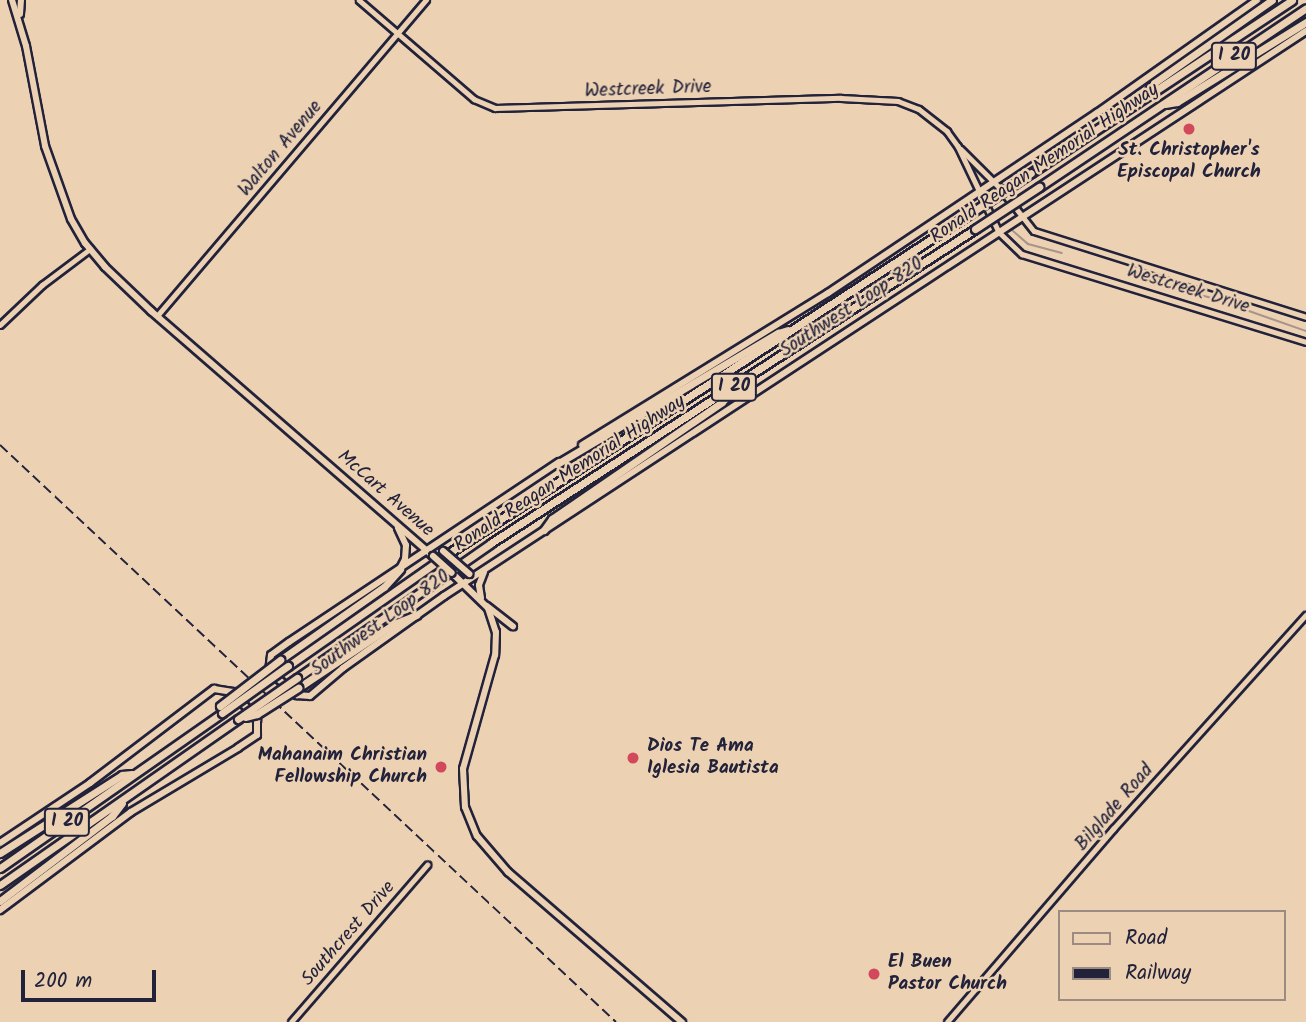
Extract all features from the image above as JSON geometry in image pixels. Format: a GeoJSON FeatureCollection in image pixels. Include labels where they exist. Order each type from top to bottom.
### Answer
{"type":"FeatureCollection","features":[{"type":"Feature","properties":{"kind":"highway"},"geometry":{"type":"LineString","coordinates":[[1140,101],[1154,83],[1272,0]]}},
{"type":"Feature","properties":{"kind":"highway","name":"Ronald Reagan Memorial Highway"},"geometry":{"type":"LineString","coordinates":[[0,868],[208,722],[221,709],[288,666],[452,551],[1292,0]]}},
{"type":"Feature","properties":{"kind":"highway","name":"Ronald Reagan Memorial Highway"},"geometry":{"type":"LineString","coordinates":[[0,886],[491,543],[739,384],[1306,8]]}},
{"type":"Feature","properties":{"kind":"highway"},"geometry":{"type":"LineString","coordinates":[[1161,105],[1177,102],[1306,22]]}},
{"type":"Feature","properties":{"kind":"highway"},"geometry":{"type":"LineString","coordinates":[[557,464],[778,333],[795,328]]}},
{"type":"Feature","properties":{"kind":"highway"},"geometry":{"type":"LineString","coordinates":[[544,530],[552,519],[722,402],[739,384]]}},
{"type":"Feature","properties":{"kind":"highway"},"geometry":{"type":"LineString","coordinates":[[221,709],[280,660],[384,587],[400,569]]}},
{"type":"Feature","properties":{"kind":"highway"},"geometry":{"type":"LineString","coordinates":[[237,719],[257,714],[394,624],[416,615]]}},
{"type":"Feature","properties":{"kind":"highway"},"geometry":{"type":"LineString","coordinates":[[0,853],[122,775],[132,774]]}},
{"type":"Feature","properties":{"kind":"highway"},"geometry":{"type":"LineString","coordinates":[[0,901],[112,816],[127,797]]}},
{"type":"Feature","properties":{"kind":"main road","name":"McCart Avenue"},"geometry":{"type":"LineString","coordinates":[[12,0],[20,20],[45,146],[71,219],[90,249],[105,268],[157,316],[483,602],[493,619],[497,642],[463,769],[463,792],[472,824],[484,847],[499,863],[682,1022]]}},
{"type":"Feature","properties":{"kind":"main road","name":"McCart Avenue"},"geometry":{"type":"LineString","coordinates":[[20,0],[20,20]]}},
{"type":"Feature","properties":{"kind":"main road","name":"Southwest Loop 820"},"geometry":{"type":"LineString","coordinates":[[1257,0],[788,319],[618,422],[271,655],[269,671],[297,695],[310,696],[473,574],[485,570],[1306,31]]}},
{"type":"Feature","properties":{"kind":"main road"},"geometry":{"type":"LineString","coordinates":[[395,523],[406,548],[400,569]]}},
{"type":"Feature","properties":{"kind":"main road"},"geometry":{"type":"LineString","coordinates":[[466,524],[462,531],[444,544],[443,551],[473,574]]}},
{"type":"Feature","properties":{"kind":"main road"},"geometry":{"type":"LineString","coordinates":[[485,570],[478,589],[483,602],[513,626]]}},
{"type":"Feature","properties":{"kind":"main road"},"geometry":{"type":"LineString","coordinates":[[0,843],[90,783],[214,689],[224,688],[233,692],[257,720],[257,734],[239,748],[131,811],[0,910]]}},
{"type":"Feature","properties":{"kind":"street","name":"Westcreek Drive"},"geometry":{"type":"LineString","coordinates":[[359,0],[474,99],[495,108],[877,98],[898,101],[919,109],[939,122],[958,146],[994,181],[1020,217],[1034,231],[1306,317]]}},
{"type":"Feature","properties":{"kind":"street","name":"Walton Avenue"},"geometry":{"type":"LineString","coordinates":[[157,316],[426,0]]}},
{"type":"Feature","properties":{"kind":"street","name":"Westcreek Drive"},"geometry":{"type":"LineString","coordinates":[[958,146],[999,232],[1022,254],[1306,342]]}},
{"type":"Feature","properties":{"kind":"street"},"geometry":{"type":"LineString","coordinates":[[0,325],[42,285],[90,249]]}},
{"type":"Feature","properties":{"kind":"street","name":"Bilglade Road"},"geometry":{"type":"LineString","coordinates":[[947,1022],[1113,829],[1306,615]]}},
{"type":"Feature","properties":{"kind":"street","name":"Southcrest Drive"},"geometry":{"type":"LineString","coordinates":[[291,1022],[428,865]]}},
{"type":"Feature","properties":{"kind":"waterway"},"geometry":{"type":"LineString","coordinates":[[1013,231],[1028,244],[1062,253]]}},
{"type":"Feature","properties":{"kind":"waterway"},"geometry":{"type":"LineString","coordinates":[[1170,287],[1215,299],[1306,331]]}},
{"type":"Feature","properties":{"kind":"railway"},"geometry":{"type":"LineString","coordinates":[[0,445],[616,1022]]}},
{"type":"Feature","properties":{"kind":"place","name":"St. Christopher's Episcopal Church"},"geometry":{"type":"Point","coordinates":[1189,129]}},
{"type":"Feature","properties":{"kind":"place","name":"Dios Te Ama Iglesia Bautista"},"geometry":{"type":"Point","coordinates":[633,758]}},
{"type":"Feature","properties":{"kind":"place","name":"Mahanaim Christian Fellowship Church"},"geometry":{"type":"Point","coordinates":[441,767]}},
{"type":"Feature","properties":{"kind":"place","name":"El Buen Pastor Church"},"geometry":{"type":"Point","coordinates":[874,974]}}]}
